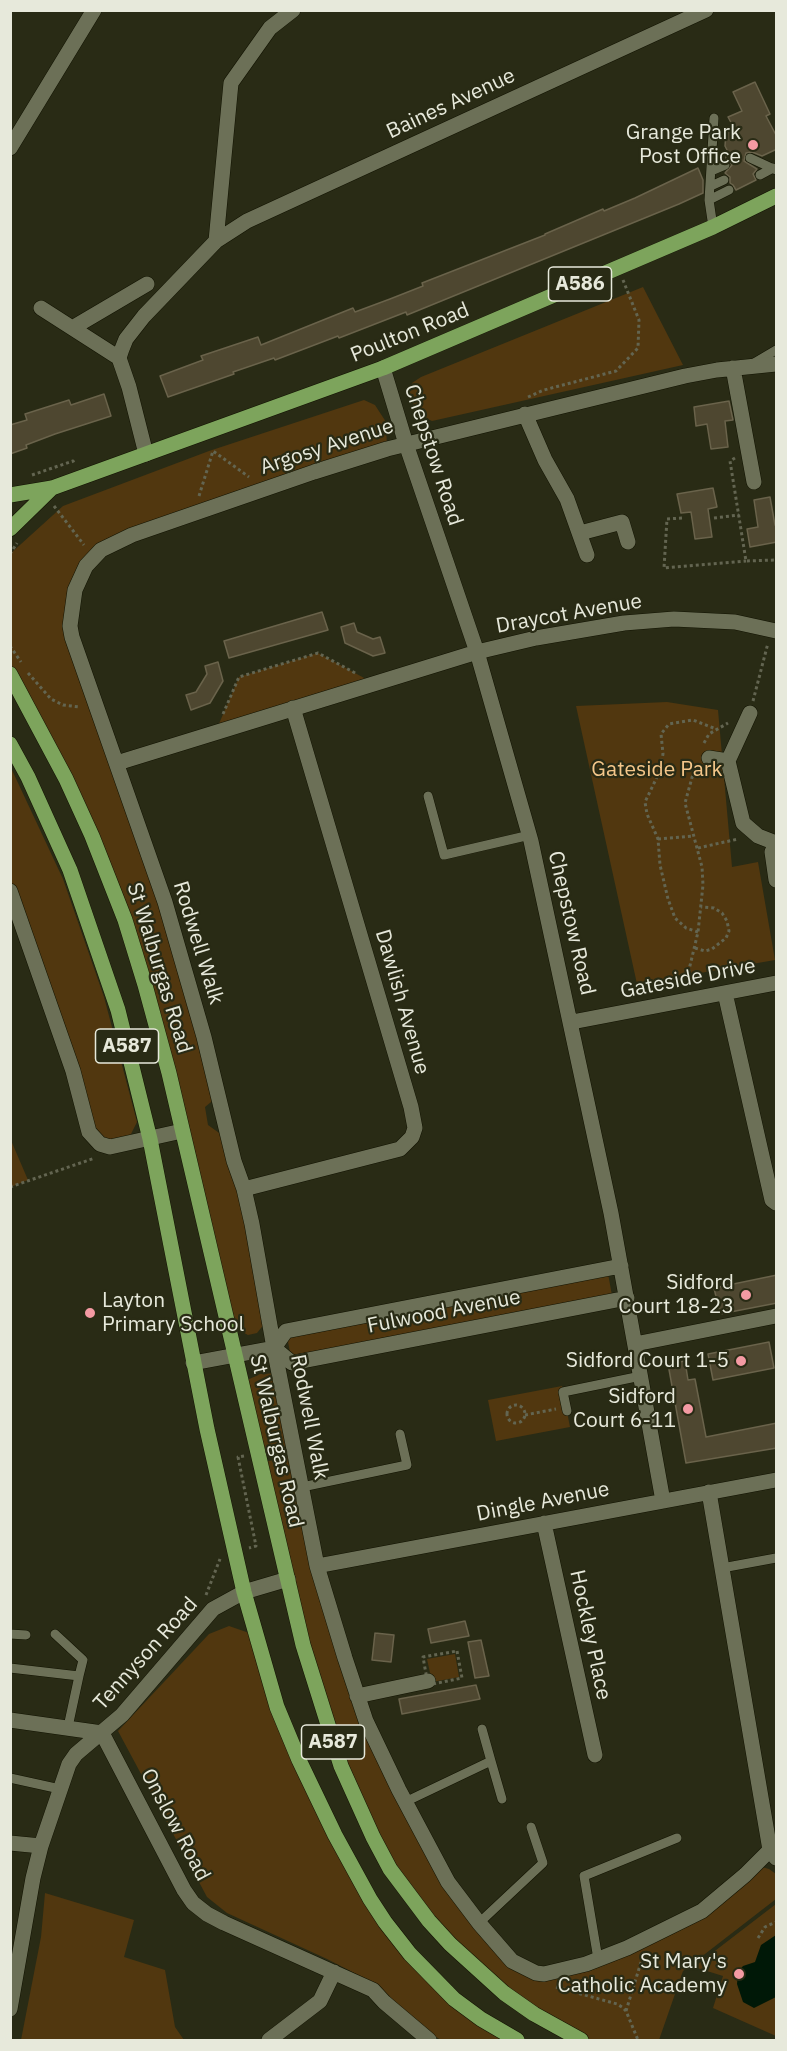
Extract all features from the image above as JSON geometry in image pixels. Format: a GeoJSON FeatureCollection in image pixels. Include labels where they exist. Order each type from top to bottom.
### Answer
{"type":"FeatureCollection","features":[{"type":"Feature","properties":{"kind":"main road","name":"Poulton Road"},"geometry":{"type":"LineString","coordinates":[[10,495],[52,488],[383,368],[713,227],[777,196]]}},
{"type":"Feature","properties":{"kind":"main road","name":"Poulton Road"},"geometry":{"type":"LineString","coordinates":[[15,533],[52,488]]}},
{"type":"Feature","properties":{"kind":"main road","name":"St Walburgas Road"},"geometry":{"type":"LineString","coordinates":[[10,674],[66,779],[92,836],[124,920],[155,1019],[303,1646],[341,1766],[390,1869],[429,1921],[504,1993],[534,2014],[581,2040]]}},
{"type":"Feature","properties":{"kind":"main road","name":"A587"},"geometry":{"type":"LineString","coordinates":[[10,744],[28,777],[70,870],[118,1010],[150,1139],[193,1364],[244,1592],[282,1718],[313,1790],[370,1899],[410,1954],[454,1999],[517,2040]]}},
{"type":"Feature","properties":{"kind":"street"},"geometry":{"type":"LineString","coordinates":[[10,148],[94,10]]}},
{"type":"Feature","properties":{"kind":"street"},"geometry":{"type":"LineString","coordinates":[[216,241],[231,83],[270,28],[293,10]]}},
{"type":"Feature","properties":{"kind":"street","name":"Baines Avenue"},"geometry":{"type":"LineString","coordinates":[[119,358],[126,339],[144,315],[216,241],[248,221],[706,10]]}},
{"type":"Feature","properties":{"kind":"street"},"geometry":{"type":"LineString","coordinates":[[74,327],[147,284]]}},
{"type":"Feature","properties":{"kind":"street"},"geometry":{"type":"LineString","coordinates":[[41,308],[74,327],[119,358],[147,454]]}},
{"type":"Feature","properties":{"kind":"street","name":"Argosy Avenue"},"geometry":{"type":"LineString","coordinates":[[86,566],[101,550],[132,536],[362,456],[685,376],[740,367],[777,364]]}},
{"type":"Feature","properties":{"kind":"street"},"geometry":{"type":"LineString","coordinates":[[740,367],[754,482]]}},
{"type":"Feature","properties":{"kind":"street","name":"Chepstow Road"},"geometry":{"type":"LineString","coordinates":[[383,368],[406,444],[477,652],[530,835],[572,1023],[621,1266],[663,1500]]}},
{"type":"Feature","properties":{"kind":"street"},"geometry":{"type":"LineString","coordinates":[[525,414],[545,460],[567,499],[587,555]]}},
{"type":"Feature","properties":{"kind":"street"},"geometry":{"type":"LineString","coordinates":[[580,533],[622,522],[628,542]]}},
{"type":"Feature","properties":{"kind":"street","name":"Rodwell Walk"},"geometry":{"type":"LineString","coordinates":[[86,566],[75,590],[70,626],[177,942],[204,1037],[234,1161],[244,1189],[317,1566],[357,1696],[366,1721],[405,1802],[448,1882],[512,1961],[536,1973],[544,1974]]}},
{"type":"Feature","properties":{"kind":"street","name":"Draycot Avenue"},"geometry":{"type":"LineString","coordinates":[[117,763],[477,652],[577,630],[649,621],[716,620],[774,630]]}},
{"type":"Feature","properties":{"kind":"street","name":"Dawlish Avenue"},"geometry":{"type":"LineString","coordinates":[[244,1189],[400,1149],[412,1137],[415,1128],[411,1107],[293,708]]}},
{"type":"Feature","properties":{"kind":"street"},"geometry":{"type":"LineString","coordinates":[[750,713],[728,761],[742,823],[758,836],[776,843],[772,852],[777,880]]}},
{"type":"Feature","properties":{"kind":"street"},"geometry":{"type":"LineString","coordinates":[[704,752],[728,761]]}},
{"type":"Feature","properties":{"kind":"street"},"geometry":{"type":"LineString","coordinates":[[10,891],[73,1071],[89,1132],[100,1144],[110,1147],[182,1131]]}},
{"type":"Feature","properties":{"kind":"street","name":"Gateside Drive"},"geometry":{"type":"LineString","coordinates":[[572,1023],[777,983]]}},
{"type":"Feature","properties":{"kind":"street"},"geometry":{"type":"LineString","coordinates":[[724,993],[772,1200],[777,1203]]}},
{"type":"Feature","properties":{"kind":"street","name":"Fulwood Avenue"},"geometry":{"type":"LineString","coordinates":[[621,1266],[286,1331],[274,1348],[292,1363],[627,1298]]}},
{"type":"Feature","properties":{"kind":"street"},"geometry":{"type":"LineString","coordinates":[[635,1344],[777,1316]]}},
{"type":"Feature","properties":{"kind":"street"},"geometry":{"type":"LineString","coordinates":[[193,1364],[274,1348]]}},
{"type":"Feature","properties":{"kind":"street","name":"Dingle Avenue"},"geometry":{"type":"LineString","coordinates":[[317,1566],[777,1480]]}},
{"type":"Feature","properties":{"kind":"street"},"geometry":{"type":"LineString","coordinates":[[544,1974],[598,1959],[648,1938],[702,1911],[773,1854],[709,1492]]}},
{"type":"Feature","properties":{"kind":"street","name":"Hockley Place"},"geometry":{"type":"LineString","coordinates":[[544,1523],[595,1755]]}},
{"type":"Feature","properties":{"kind":"street","name":"Tennyson Road"},"geometry":{"type":"LineString","coordinates":[[10,2009],[14,1963],[33,1878],[41,1846],[69,1764],[76,1754],[122,1715],[213,1609],[244,1592],[288,1579]]}},
{"type":"Feature","properties":{"kind":"street"},"geometry":{"type":"LineString","coordinates":[[357,1696],[428,1681]]}},
{"type":"Feature","properties":{"kind":"street"},"geometry":{"type":"LineString","coordinates":[[10,1720],[102,1733]]}},
{"type":"Feature","properties":{"kind":"street","name":"Onslow Road"},"geometry":{"type":"LineString","coordinates":[[102,1733],[193,1903],[224,1923],[373,1990],[429,2040]]}},
{"type":"Feature","properties":{"kind":"street"},"geometry":{"type":"LineString","coordinates":[[10,1843],[41,1846]]}},
{"type":"Feature","properties":{"kind":"street"},"geometry":{"type":"LineString","coordinates":[[269,2040],[320,2001],[334,1972]]}},
{"type":"Feature","properties":{"kind":"lane"},"geometry":{"type":"LineString","coordinates":[[713,227],[709,200],[714,118]]}},
{"type":"Feature","properties":{"kind":"lane"},"geometry":{"type":"LineString","coordinates":[[754,162],[775,169]]}},
{"type":"Feature","properties":{"kind":"lane"},"geometry":{"type":"LineString","coordinates":[[711,171],[725,165]]}},
{"type":"Feature","properties":{"kind":"lane"},"geometry":{"type":"LineString","coordinates":[[760,175],[775,169]]}},
{"type":"Feature","properties":{"kind":"lane"},"geometry":{"type":"LineString","coordinates":[[711,186],[724,180]]}},
{"type":"Feature","properties":{"kind":"lane"},"geometry":{"type":"LineString","coordinates":[[709,200],[729,190]]}},
{"type":"Feature","properties":{"kind":"lane"},"geometry":{"type":"LineString","coordinates":[[740,367],[777,350]]}},
{"type":"Feature","properties":{"kind":"lane"},"geometry":{"type":"LineString","coordinates":[[428,796],[444,855],[530,835]]}},
{"type":"Feature","properties":{"kind":"lane"},"geometry":{"type":"LineString","coordinates":[[566,1409],[563,1392],[641,1376]]}},
{"type":"Feature","properties":{"kind":"lane"},"geometry":{"type":"LineString","coordinates":[[302,1487],[407,1465],[400,1434]]}},
{"type":"Feature","properties":{"kind":"lane"},"geometry":{"type":"LineString","coordinates":[[722,1569],[777,1558]]}},
{"type":"Feature","properties":{"kind":"lane"},"geometry":{"type":"LineString","coordinates":[[10,1634],[26,1635]]}},
{"type":"Feature","properties":{"kind":"lane"},"geometry":{"type":"LineString","coordinates":[[55,1634],[83,1660],[68,1727]]}},
{"type":"Feature","properties":{"kind":"lane"},"geometry":{"type":"LineString","coordinates":[[10,1668],[79,1676]]}},
{"type":"Feature","properties":{"kind":"lane"},"geometry":{"type":"LineString","coordinates":[[482,1729],[501,1798]]}},
{"type":"Feature","properties":{"kind":"lane"},"geometry":{"type":"LineString","coordinates":[[405,1802],[491,1761]]}},
{"type":"Feature","properties":{"kind":"lane"},"geometry":{"type":"LineString","coordinates":[[10,1778],[60,1789]]}},
{"type":"Feature","properties":{"kind":"lane"},"geometry":{"type":"LineString","coordinates":[[479,1923],[543,1863],[531,1827]]}},
{"type":"Feature","properties":{"kind":"lane"},"geometry":{"type":"LineString","coordinates":[[598,1959],[585,1876],[677,1838]]}},
{"type":"Feature","properties":{"kind":"path"},"geometry":{"type":"LineString","coordinates":[[525,414],[522,400],[544,390],[616,371],[638,348],[639,320],[618,268]]}},
{"type":"Feature","properties":{"kind":"path"},"geometry":{"type":"LineString","coordinates":[[746,561],[730,461],[748,447]]}},
{"type":"Feature","properties":{"kind":"path"},"geometry":{"type":"LineString","coordinates":[[194,514],[213,451],[265,489]]}},
{"type":"Feature","properties":{"kind":"path"},"geometry":{"type":"LineString","coordinates":[[54,506],[85,547],[101,550]]}},
{"type":"Feature","properties":{"kind":"path"},"geometry":{"type":"LineString","coordinates":[[714,518],[739,515]]}},
{"type":"Feature","properties":{"kind":"path"},"geometry":{"type":"LineString","coordinates":[[682,518],[667,519],[664,568],[777,560]]}},
{"type":"Feature","properties":{"kind":"path"},"geometry":{"type":"LineString","coordinates":[[10,554],[15,533]]}},
{"type":"Feature","properties":{"kind":"path"},"geometry":{"type":"LineString","coordinates":[[692,999],[688,974],[698,932],[702,867],[685,803],[691,774],[704,752],[709,734],[750,713],[774,630]]}},
{"type":"Feature","properties":{"kind":"path"},"geometry":{"type":"LineString","coordinates":[[10,646],[31,677],[51,699],[63,705],[96,706]]}},
{"type":"Feature","properties":{"kind":"path"},"geometry":{"type":"LineString","coordinates":[[214,732],[239,677],[318,653],[373,684]]}},
{"type":"Feature","properties":{"kind":"path"},"geometry":{"type":"LineString","coordinates":[[698,932],[686,928],[675,918],[660,865],[658,839],[646,814],[645,802],[659,773],[663,754],[661,734],[669,724],[693,720],[716,729]]}},
{"type":"Feature","properties":{"kind":"path"},"geometry":{"type":"LineString","coordinates":[[658,839],[694,836]]}},
{"type":"Feature","properties":{"kind":"path"},"geometry":{"type":"LineString","coordinates":[[698,849],[729,840],[758,836]]}},
{"type":"Feature","properties":{"kind":"path"},"geometry":{"type":"LineString","coordinates":[[695,948],[705,951],[712,949],[726,938],[729,931],[722,913],[714,908],[701,907]]}},
{"type":"Feature","properties":{"kind":"path"},"geometry":{"type":"LineString","coordinates":[[10,1187],[99,1156],[100,1144]]}},
{"type":"Feature","properties":{"kind":"path"},"geometry":{"type":"LineString","coordinates":[[515,1405],[522,1408],[525,1414],[521,1423],[517,1424],[510,1422],[506,1414],[508,1409],[515,1405]]}},
{"type":"Feature","properties":{"kind":"path"},"geometry":{"type":"LineString","coordinates":[[525,1414],[566,1409]]}},
{"type":"Feature","properties":{"kind":"path"},"geometry":{"type":"LineString","coordinates":[[245,1549],[256,1546],[238,1457],[247,1455]]}},
{"type":"Feature","properties":{"kind":"path"},"geometry":{"type":"LineString","coordinates":[[213,1609],[203,1602],[223,1553]]}},
{"type":"Feature","properties":{"kind":"path"},"geometry":{"type":"LineString","coordinates":[[457,1651],[462,1678],[428,1685],[428,1681],[423,1657],[457,1651]]}},
{"type":"Feature","properties":{"kind":"path"},"geometry":{"type":"LineString","coordinates":[[758,1938],[765,1927],[777,1922]]}},
{"type":"Feature","properties":{"kind":"path"},"geometry":{"type":"LineString","coordinates":[[626,2011],[648,1938]]}},
{"type":"Feature","properties":{"kind":"path"},"geometry":{"type":"LineString","coordinates":[[544,1974],[552,1985],[617,2004],[626,2011],[638,2040]]}},
{"type":"Feature","properties":{"kind":"green space"},"geometry":{"type":"Polygon","coordinates":[[[643,287],[683,365],[432,421],[417,414],[409,395],[412,383],[421,377],[643,287]]]}},
{"type":"Feature","properties":{"kind":"green space"},"geometry":{"type":"Polygon","coordinates":[[[364,400],[375,405],[386,422],[387,449],[94,557],[70,626],[121,775],[216,1098],[205,1107],[208,1125],[229,1140],[269,1318],[257,1333],[248,1335],[229,1325],[125,920],[11,674],[10,554],[63,506],[209,451],[364,400]]]}},
{"type":"Feature","properties":{"kind":"green space"},"geometry":{"type":"Polygon","coordinates":[[[318,653],[366,679],[218,726],[239,677],[318,653]]]}},
{"type":"Feature","properties":{"kind":"green space","name":"Gateside Park"},"geometry":{"type":"Polygon","coordinates":[[[667,702],[718,710],[732,867],[758,862],[775,960],[637,984],[576,706],[667,702]]]}},
{"type":"Feature","properties":{"kind":"green space"},"geometry":{"type":"Polygon","coordinates":[[[11,768],[63,879],[104,997],[137,1122],[129,1138],[100,1144],[11,891],[11,768]]]}},
{"type":"Feature","properties":{"kind":"green space"},"geometry":{"type":"Polygon","coordinates":[[[10,1138],[28,1180],[11,1187],[10,1187],[10,1138]]]}},
{"type":"Feature","properties":{"kind":"green space"},"geometry":{"type":"Polygon","coordinates":[[[607,1268],[613,1301],[292,1363],[286,1331],[607,1268]]]}},
{"type":"Feature","properties":{"kind":"green space"},"geometry":{"type":"Polygon","coordinates":[[[280,1373],[294,1445],[258,1453],[241,1383],[260,1374],[280,1373]]]}},
{"type":"Feature","properties":{"kind":"green space"},"geometry":{"type":"Polygon","coordinates":[[[562,1386],[570,1427],[496,1441],[488,1400],[562,1386]]]}},
{"type":"Feature","properties":{"kind":"green space"},"geometry":{"type":"Polygon","coordinates":[[[296,1455],[345,1658],[432,1853],[512,1961],[550,1973],[702,1911],[755,1865],[769,1869],[776,1874],[776,1899],[683,1971],[659,2040],[581,2040],[534,2014],[406,1892],[341,1766],[260,1463],[296,1455]]]}},
{"type":"Feature","properties":{"kind":"green space"},"geometry":{"type":"Polygon","coordinates":[[[229,1626],[255,1635],[313,1790],[410,1954],[516,2040],[441,2040],[421,2027],[376,1984],[227,1913],[207,1897],[118,1731],[209,1634],[229,1626]]]}},
{"type":"Feature","properties":{"kind":"green space"},"geometry":{"type":"Polygon","coordinates":[[[455,1654],[459,1677],[432,1682],[427,1659],[455,1654]]]}},
{"type":"Feature","properties":{"kind":"green space"},"geometry":{"type":"Polygon","coordinates":[[[45,1893],[134,1920],[124,1957],[165,1970],[175,2027],[184,2040],[21,2040],[41,1937],[45,1893]]]}},
{"type":"Feature","properties":{"kind":"green space","name":"St Mary's Catholic Academy"},"geometry":{"type":"Polygon","coordinates":[[[776,1904],[776,2036],[713,2008],[723,1976],[694,1967],[776,1904]]]}},
{"type":"Feature","properties":{"kind":"shaded area"},"geometry":{"type":"Polygon","coordinates":[[[776,1935],[776,1997],[754,2008],[743,2002],[737,1984],[738,1972],[743,1966],[755,1962],[761,1945],[776,1935]]]}},
{"type":"Feature","properties":{"kind":"building"},"geometry":{"type":"Polygon","coordinates":[[[755,82],[770,114],[766,116],[777,137],[777,149],[762,156],[752,152],[746,153],[744,161],[757,169],[753,174],[756,180],[736,190],[730,183],[730,177],[725,173],[732,165],[726,158],[726,132],[734,128],[728,117],[742,111],[733,92],[755,82]]]}},
{"type":"Feature","properties":{"kind":"building"},"geometry":{"type":"Polygon","coordinates":[[[698,168],[703,180],[703,193],[679,204],[407,315],[406,312],[339,338],[338,336],[275,360],[274,358],[233,372],[234,374],[168,397],[160,376],[203,360],[201,356],[258,337],[261,345],[353,308],[355,312],[390,299],[423,286],[422,283],[635,198],[698,168]]]}},
{"type":"Feature","properties":{"kind":"building"},"geometry":{"type":"Polygon","coordinates":[[[104,394],[111,416],[55,434],[10,454],[10,425],[27,420],[25,414],[69,400],[71,405],[104,394]]]}},
{"type":"Feature","properties":{"kind":"building"},"geometry":{"type":"Polygon","coordinates":[[[729,401],[733,420],[725,421],[728,447],[711,449],[707,424],[696,426],[694,407],[729,401]]]}},
{"type":"Feature","properties":{"kind":"building"},"geometry":{"type":"Polygon","coordinates":[[[713,488],[717,507],[708,509],[712,537],[695,539],[691,512],[681,513],[677,494],[713,488]]]}},
{"type":"Feature","properties":{"kind":"building"},"geometry":{"type":"Polygon","coordinates":[[[770,497],[775,525],[777,525],[777,542],[750,547],[747,529],[758,527],[754,500],[770,497]]]}},
{"type":"Feature","properties":{"kind":"building"},"geometry":{"type":"Polygon","coordinates":[[[322,612],[328,630],[229,658],[224,641],[322,612]]]}},
{"type":"Feature","properties":{"kind":"building"},"geometry":{"type":"Polygon","coordinates":[[[354,623],[357,632],[373,639],[380,637],[385,653],[373,656],[345,643],[341,627],[354,623]]]}},
{"type":"Feature","properties":{"kind":"building"},"geometry":{"type":"Polygon","coordinates":[[[218,662],[223,681],[210,703],[191,710],[186,695],[196,692],[207,674],[205,666],[218,662]]]}},
{"type":"Feature","properties":{"kind":"building","name":"Sidford Court 18-23"},"geometry":{"type":"Polygon","coordinates":[[[777,1275],[777,1303],[720,1314],[714,1288],[777,1275]]]}},
{"type":"Feature","properties":{"kind":"building","name":"Sidford Court 1-5"},"geometry":{"type":"Polygon","coordinates":[[[769,1342],[774,1368],[713,1380],[708,1354],[769,1342]]]}},
{"type":"Feature","properties":{"kind":"building"},"geometry":{"type":"Polygon","coordinates":[[[685,1361],[688,1380],[695,1379],[706,1437],[777,1423],[777,1448],[686,1463],[668,1364],[685,1361]]]}},
{"type":"Feature","properties":{"kind":"building"},"geometry":{"type":"Polygon","coordinates":[[[465,1621],[469,1636],[431,1643],[428,1629],[465,1621]]]}},
{"type":"Feature","properties":{"kind":"building"},"geometry":{"type":"Polygon","coordinates":[[[375,1633],[394,1635],[391,1662],[372,1660],[375,1633]]]}},
{"type":"Feature","properties":{"kind":"building"},"geometry":{"type":"Polygon","coordinates":[[[481,1640],[489,1676],[475,1678],[468,1642],[481,1640]]]}},
{"type":"Feature","properties":{"kind":"building"},"geometry":{"type":"Polygon","coordinates":[[[476,1685],[480,1699],[402,1714],[399,1699],[476,1685]]]}},
{"type":"Feature","properties":{"kind":"place","name":"Grange Park Post Office"},"geometry":{"type":"Point","coordinates":[753,145]}},
{"type":"Feature","properties":{"kind":"place","name":"Sidford Court 18-23"},"geometry":{"type":"Point","coordinates":[746,1295]}},
{"type":"Feature","properties":{"kind":"place","name":"Layton Primary School"},"geometry":{"type":"Point","coordinates":[90,1313]}},
{"type":"Feature","properties":{"kind":"place","name":"Sidford Court 1-5"},"geometry":{"type":"Point","coordinates":[741,1361]}},
{"type":"Feature","properties":{"kind":"place","name":"Sidford Court 6-11"},"geometry":{"type":"Point","coordinates":[688,1409]}},
{"type":"Feature","properties":{"kind":"place","name":"St Mary's Catholic Academy"},"geometry":{"type":"Point","coordinates":[739,1974]}}]}
